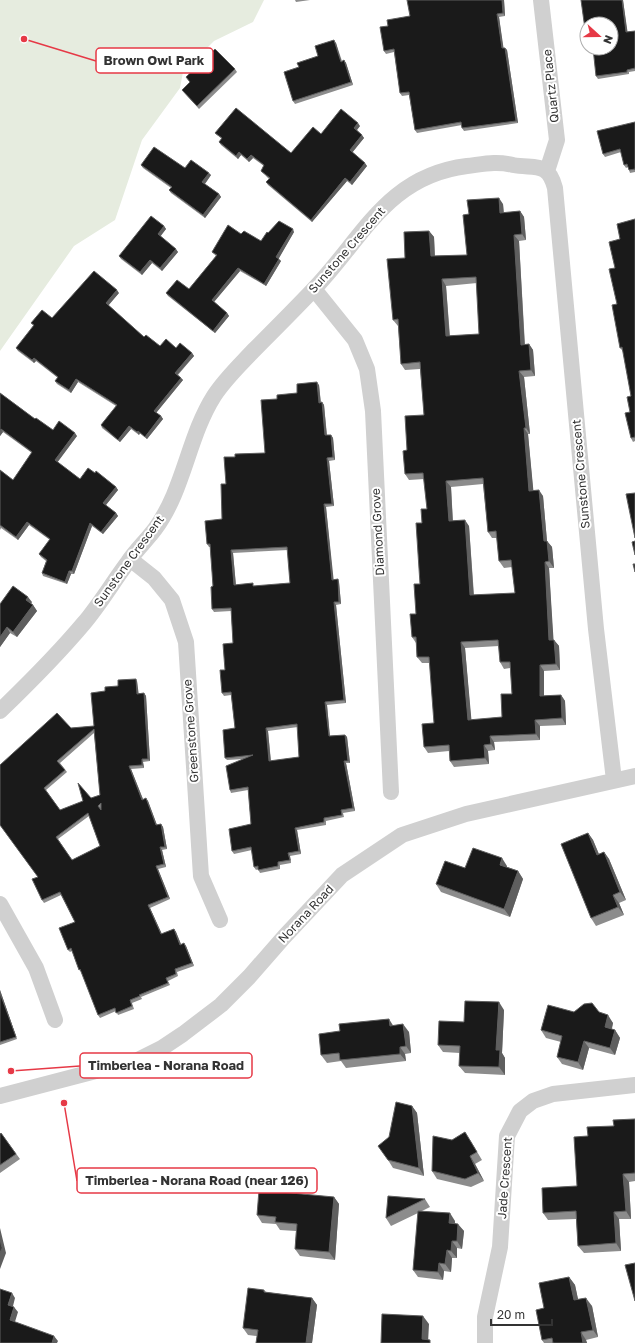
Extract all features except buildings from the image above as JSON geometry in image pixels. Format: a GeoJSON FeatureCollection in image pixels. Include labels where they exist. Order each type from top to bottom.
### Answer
{"type":"FeatureCollection","features":[{"type":"Feature","properties":{"kind":"street","name":"Quartz Place"},"geometry":{"type":"LineString","coordinates":[[541,0],[557,140],[547,171]]}},
{"type":"Feature","properties":{"kind":"street","name":"Sunstone Crescent"},"geometry":{"type":"LineString","coordinates":[[0,711],[85,622],[130,559],[156,528],[175,493],[202,419],[215,394],[231,375],[314,289],[376,214],[396,195],[415,183],[450,168],[500,162],[520,166],[536,167],[547,171],[552,178],[555,188],[596,629],[614,780]]}},
{"type":"Feature","properties":{"kind":"street","name":"Diamond Grove"},"geometry":{"type":"LineString","coordinates":[[314,289],[355,340],[367,369],[373,411],[391,792]]}},
{"type":"Feature","properties":{"kind":"street","name":"Greenstone Grove"},"geometry":{"type":"LineString","coordinates":[[130,559],[154,578],[172,600],[186,642],[201,876],[220,920]]}},
{"type":"Feature","properties":{"kind":"street","name":"Norana Road"},"geometry":{"type":"LineString","coordinates":[[0,1096],[138,1060],[178,1038],[221,1005],[249,977],[342,875],[402,835],[466,814],[635,776]]}},
{"type":"Feature","properties":{"kind":"street"},"geometry":{"type":"LineString","coordinates":[[0,904],[36,968],[54,1020]]}},
{"type":"Feature","properties":{"kind":"street","name":"Jade Crescent"},"geometry":{"type":"LineString","coordinates":[[485,1343],[485,1316],[500,1247],[507,1136],[513,1123],[520,1111],[532,1101],[553,1094],[635,1085]]}},
{"type":"Feature","properties":{"kind":"shaded area"},"geometry":{"type":"Polygon","coordinates":[[[0,0],[264,0],[253,22],[214,41],[183,72],[180,88],[142,140],[115,220],[74,246],[0,351],[0,0]]]}},
{"type":"Feature","properties":{"kind":"place","name":"Brown Owl Park"},"geometry":{"type":"Point","coordinates":[24,39]}},
{"type":"Feature","properties":{"kind":"place","name":"Timberlea - Norana Road"},"geometry":{"type":"Point","coordinates":[11,1071]}},
{"type":"Feature","properties":{"kind":"place","name":"Timberlea - Norana Road (near 126)"},"geometry":{"type":"Point","coordinates":[64,1103]}}]}
